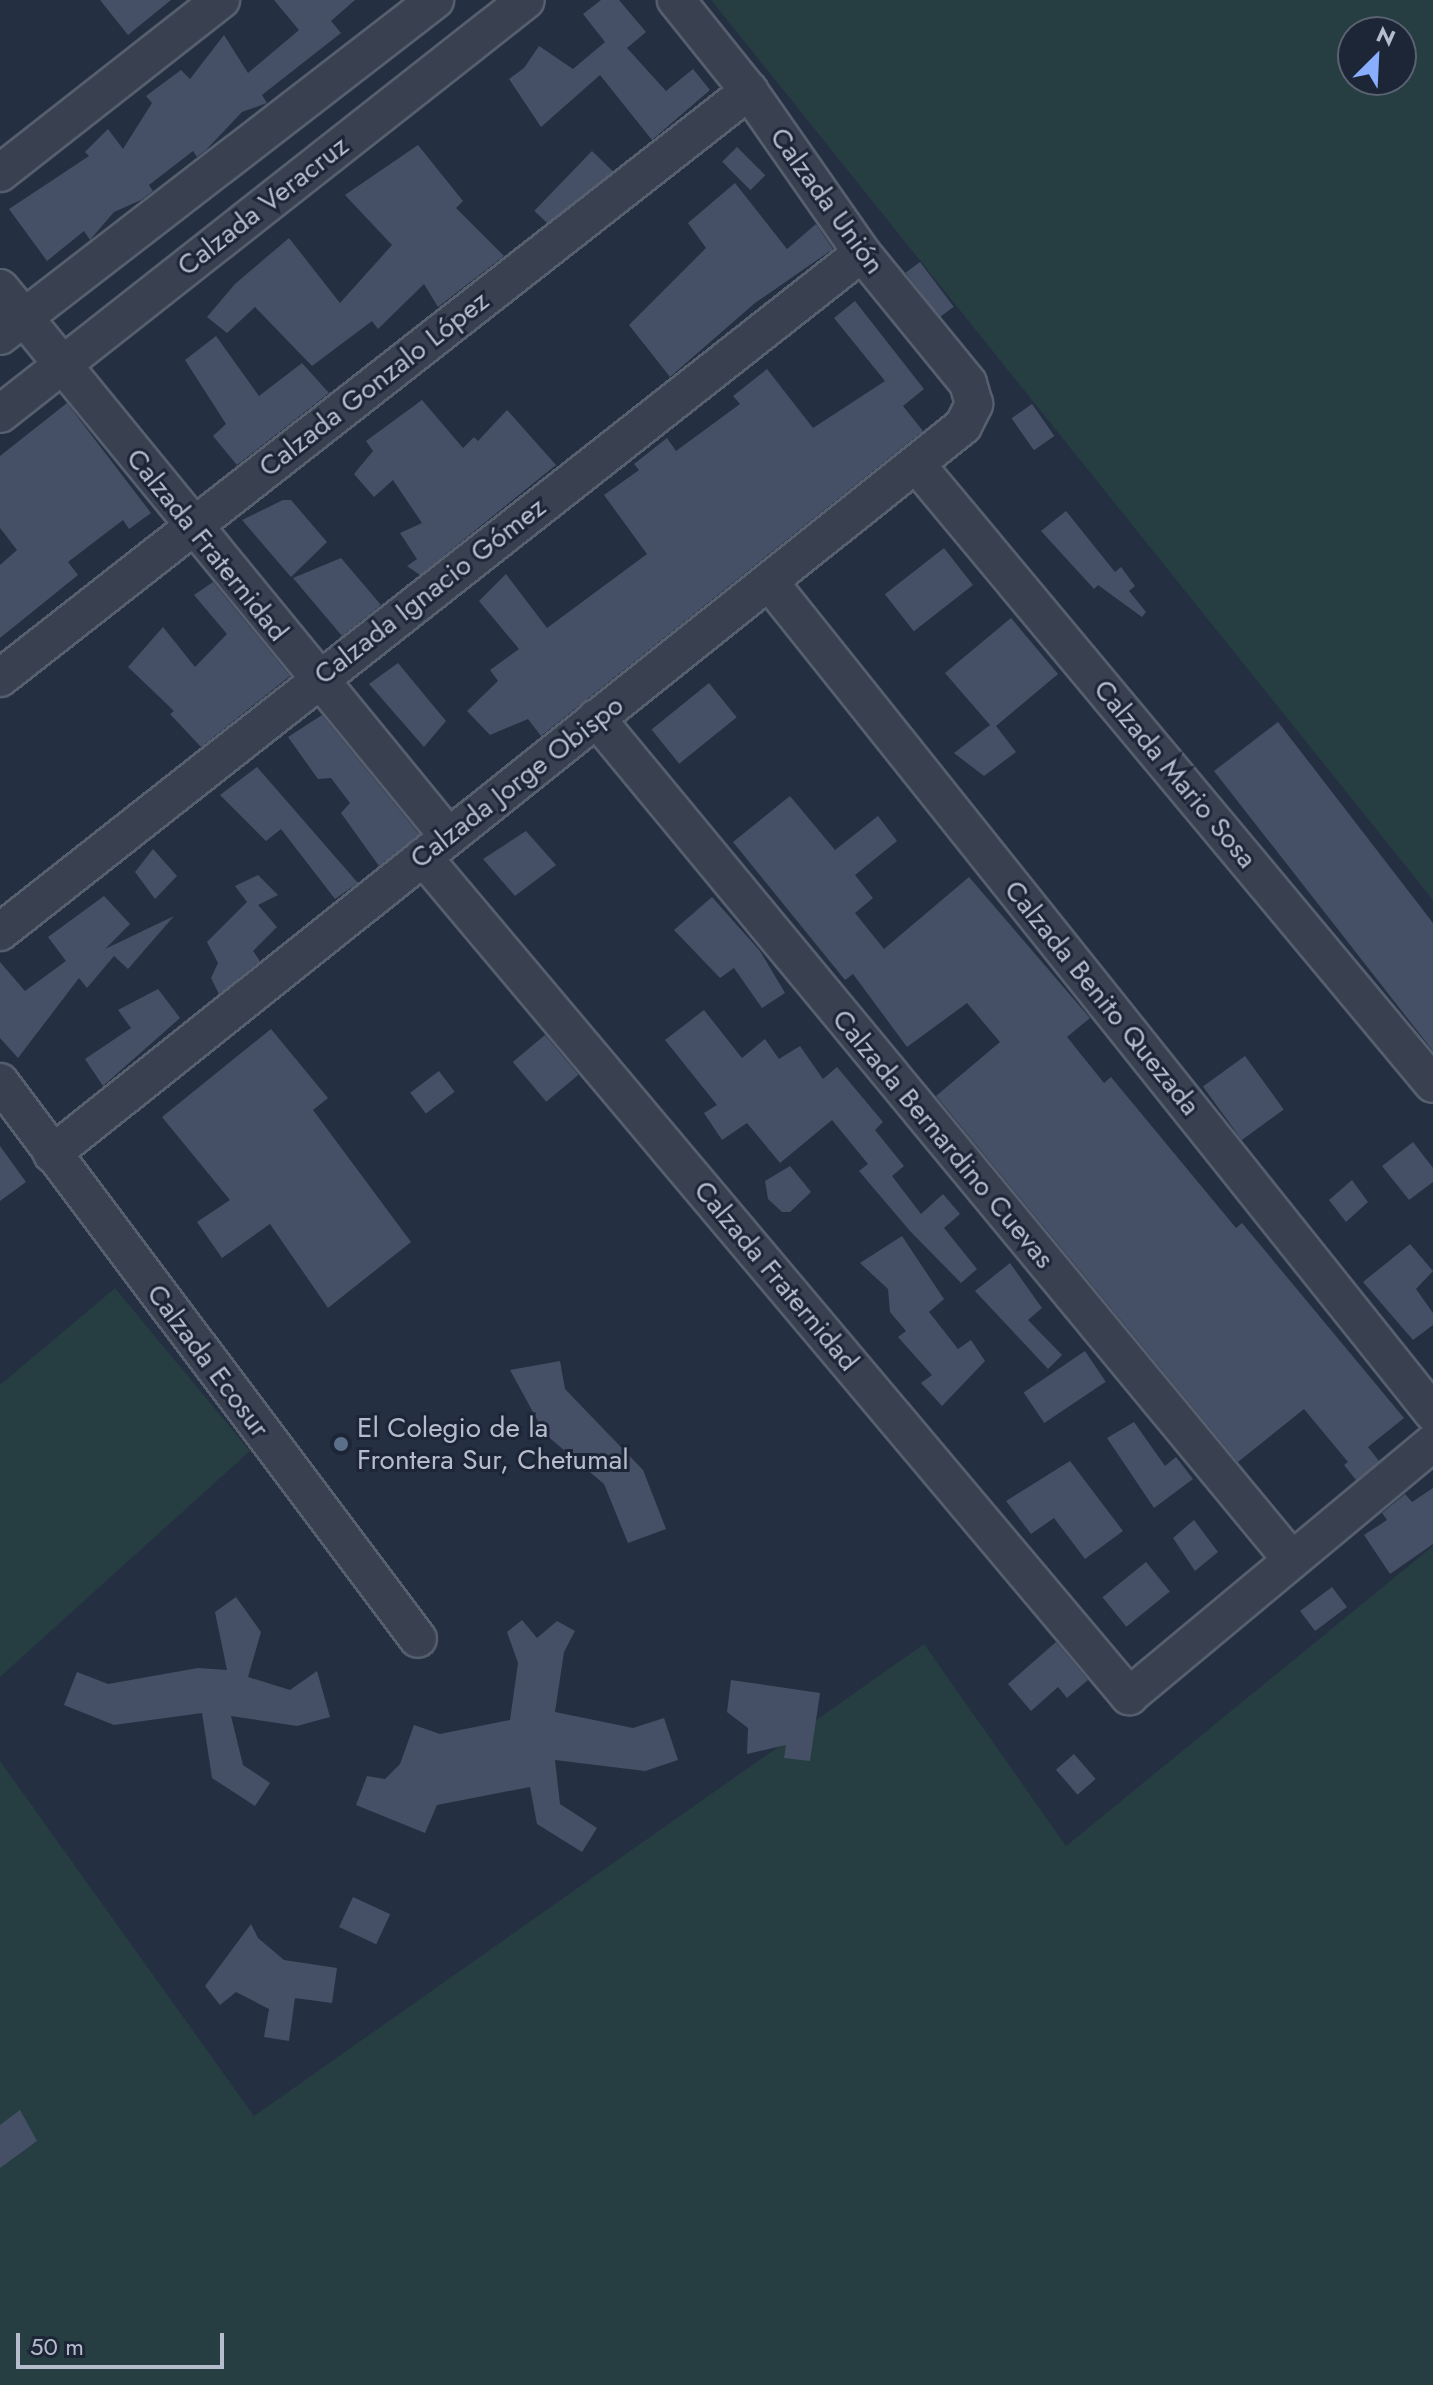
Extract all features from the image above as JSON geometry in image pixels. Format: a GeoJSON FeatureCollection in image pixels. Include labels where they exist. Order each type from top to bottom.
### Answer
{"type":"FeatureCollection","features":[{"type":"Feature","properties":{"kind":"street"},"geometry":{"type":"LineString","coordinates":[[0,173],[221,0]]}},
{"type":"Feature","properties":{"kind":"street","name":"Calzada Veracruz"},"geometry":{"type":"LineString","coordinates":[[12,327],[435,0]]}},
{"type":"Feature","properties":{"kind":"street","name":"Calzada Veracruz"},"geometry":{"type":"LineString","coordinates":[[0,414],[526,0]]}},
{"type":"Feature","properties":{"kind":"street","name":"Calzada Unión"},"geometry":{"type":"LineString","coordinates":[[676,0],[749,91],[862,253],[968,383],[974,404]]}},
{"type":"Feature","properties":{"kind":"street","name":"Calzada Gonzalo López"},"geometry":{"type":"LineString","coordinates":[[0,678],[749,91]]}},
{"type":"Feature","properties":{"kind":"street"},"geometry":{"type":"LineString","coordinates":[[242,148],[283,190]]}},
{"type":"Feature","properties":{"kind":"street","name":"Calzada Ignacio Gómez"},"geometry":{"type":"LineString","coordinates":[[0,932],[862,253]]}},
{"type":"Feature","properties":{"kind":"street","name":"Calzada Fraternidad"},"geometry":{"type":"LineString","coordinates":[[0,288],[12,327],[60,364],[193,526],[316,681],[436,846],[1129,1696],[1291,1559]]}},
{"type":"Feature","properties":{"kind":"street","name":"Calzada Jorge Obispo"},"geometry":{"type":"LineString","coordinates":[[52,1154],[596,718],[771,584],[963,426],[974,404]]}},
{"type":"Feature","properties":{"kind":"street","name":"Calzada Mario Sosa"},"geometry":{"type":"LineString","coordinates":[[916,464],[1433,1084]]}},
{"type":"Feature","properties":{"kind":"street","name":"Calzada Benito Quezada"},"geometry":{"type":"LineString","coordinates":[[771,584],[1433,1413]]}},
{"type":"Feature","properties":{"kind":"street","name":"Calzada Bernardino Cuevas"},"geometry":{"type":"LineString","coordinates":[[596,718],[1291,1559]]}},
{"type":"Feature","properties":{"kind":"street","name":"Calzada Ecosur"},"geometry":{"type":"LineString","coordinates":[[0,1082],[418,1639]]}},
{"type":"Feature","properties":{"kind":"street"},"geometry":{"type":"LineString","coordinates":[[1291,1559],[1433,1443]]}},
{"type":"Feature","properties":{"kind":"green space"},"geometry":{"type":"Polygon","coordinates":[[[711,0],[1433,0],[1433,900],[711,0]]]}},
{"type":"Feature","properties":{"kind":"green space"},"geometry":{"type":"Polygon","coordinates":[[[115,1288],[250,1451],[0,1677],[0,1385],[115,1288]]]}},
{"type":"Feature","properties":{"kind":"green space"},"geometry":{"type":"Polygon","coordinates":[[[1433,1546],[1433,2385],[0,2385],[0,1761],[254,2116],[924,1644],[1066,1846],[1433,1546]]]}},
{"type":"Feature","properties":{"kind":"building"},"geometry":{"type":"Polygon","coordinates":[[[100,0],[171,0],[128,35],[100,0]]]}},
{"type":"Feature","properties":{"kind":"building"},"geometry":{"type":"Polygon","coordinates":[[[274,0],[355,0],[331,21],[341,33],[262,95],[267,103],[242,112],[206,150],[197,157],[193,151],[149,185],[153,191],[114,212],[90,240],[84,231],[47,261],[9,209],[89,156],[85,152],[108,129],[123,149],[152,103],[146,96],[181,70],[190,79],[224,35],[248,73],[299,30],[274,0]]]}},
{"type":"Feature","properties":{"kind":"building"},"geometry":{"type":"Polygon","coordinates":[[[601,0],[619,0],[646,32],[627,48],[666,91],[693,69],[710,90],[652,140],[600,75],[541,127],[509,79],[524,68],[539,46],[573,69],[605,42],[583,14],[601,0]]]}},
{"type":"Feature","properties":{"kind":"building"},"geometry":{"type":"Polygon","coordinates":[[[418,145],[463,201],[456,208],[504,256],[438,307],[424,284],[378,329],[372,321],[312,366],[255,307],[227,333],[207,317],[235,284],[289,238],[340,303],[392,245],[345,195],[418,145]]]}},
{"type":"Feature","properties":{"kind":"building"},"geometry":{"type":"Polygon","coordinates":[[[737,147],[765,175],[750,190],[722,162],[737,147]]]}},
{"type":"Feature","properties":{"kind":"building"},"geometry":{"type":"Polygon","coordinates":[[[592,151],[613,171],[555,231],[534,211],[592,151]]]}},
{"type":"Feature","properties":{"kind":"building"},"geometry":{"type":"Polygon","coordinates":[[[735,183],[787,249],[816,224],[833,249],[755,303],[670,377],[629,325],[706,248],[688,223],[735,183]]]}},
{"type":"Feature","properties":{"kind":"building"},"geometry":{"type":"Polygon","coordinates":[[[920,262],[954,307],[939,318],[906,273],[920,262]]]}},
{"type":"Feature","properties":{"kind":"building"},"geometry":{"type":"Polygon","coordinates":[[[855,301],[924,389],[903,406],[923,431],[541,736],[528,719],[490,735],[467,711],[498,681],[490,670],[519,649],[479,601],[506,574],[547,628],[647,554],[604,495],[639,470],[634,464],[667,438],[676,451],[740,404],[733,396],[767,369],[813,428],[885,381],[834,318],[855,301]]]}},
{"type":"Feature","properties":{"kind":"building"},"geometry":{"type":"Polygon","coordinates":[[[216,336],[259,396],[302,363],[329,393],[237,465],[213,436],[226,424],[185,360],[216,336]]]}},
{"type":"Feature","properties":{"kind":"building"},"geometry":{"type":"Polygon","coordinates":[[[422,400],[463,448],[474,437],[478,441],[507,410],[556,465],[420,575],[407,566],[417,559],[400,533],[422,523],[393,480],[374,497],[354,474],[373,451],[366,441],[422,400]]]}},
{"type":"Feature","properties":{"kind":"building"},"geometry":{"type":"Polygon","coordinates":[[[67,403],[151,513],[129,529],[123,520],[68,562],[78,575],[0,638],[0,565],[17,550],[0,528],[0,456],[67,403]]]}},
{"type":"Feature","properties":{"kind":"building"},"geometry":{"type":"Polygon","coordinates":[[[1032,404],[1054,436],[1034,450],[1012,418],[1032,404]]]}},
{"type":"Feature","properties":{"kind":"building"},"geometry":{"type":"Polygon","coordinates":[[[283,500],[291,500],[327,542],[291,577],[242,520],[283,500]]]}},
{"type":"Feature","properties":{"kind":"building"},"geometry":{"type":"Polygon","coordinates":[[[1066,511],[1115,572],[1121,567],[1135,586],[1129,591],[1146,612],[1142,617],[1098,585],[1094,589],[1041,531],[1066,511]]]}},
{"type":"Feature","properties":{"kind":"building"},"geometry":{"type":"Polygon","coordinates":[[[944,548],[973,585],[914,631],[885,594],[944,548]]]}},
{"type":"Feature","properties":{"kind":"building"},"geometry":{"type":"Polygon","coordinates":[[[341,558],[381,605],[342,636],[293,578],[341,558]]]}},
{"type":"Feature","properties":{"kind":"building"},"geometry":{"type":"Polygon","coordinates":[[[213,582],[290,676],[201,747],[170,714],[174,711],[128,667],[163,627],[195,667],[227,634],[194,595],[213,582]]]}},
{"type":"Feature","properties":{"kind":"building"},"geometry":{"type":"Polygon","coordinates":[[[1011,618],[1058,674],[996,726],[1016,752],[984,776],[954,753],[990,725],[945,673],[1011,618]]]}},
{"type":"Feature","properties":{"kind":"building"},"geometry":{"type":"Polygon","coordinates":[[[398,663],[446,721],[424,747],[369,684],[398,663]]]}},
{"type":"Feature","properties":{"kind":"building"},"geometry":{"type":"Polygon","coordinates":[[[709,683],[737,717],[679,764],[651,730],[709,683]]]}},
{"type":"Feature","properties":{"kind":"building"},"geometry":{"type":"Polygon","coordinates":[[[322,715],[419,834],[379,866],[341,813],[350,803],[331,778],[318,779],[288,737],[322,715]]]}},
{"type":"Feature","properties":{"kind":"building"},"geometry":{"type":"Polygon","coordinates":[[[1278,722],[1433,923],[1433,1051],[1214,771],[1278,722]]]}},
{"type":"Feature","properties":{"kind":"building"},"geometry":{"type":"Polygon","coordinates":[[[257,767],[358,883],[335,899],[281,829],[266,841],[220,795],[257,767]]]}},
{"type":"Feature","properties":{"kind":"building"},"geometry":{"type":"Polygon","coordinates":[[[790,796],[835,850],[878,816],[897,841],[855,875],[873,898],[855,913],[884,949],[969,877],[1090,1018],[1067,1037],[1104,1083],[1111,1077],[1236,1228],[1242,1223],[1404,1418],[1368,1447],[1379,1461],[1356,1480],[1344,1465],[1348,1462],[1304,1409],[1238,1462],[936,1096],[1000,1042],[967,1003],[907,1047],[853,974],[845,980],[733,842],[790,796]]]}},
{"type":"Feature","properties":{"kind":"building"},"geometry":{"type":"Polygon","coordinates":[[[526,831],[556,865],[515,896],[483,859],[526,831]]]}},
{"type":"Feature","properties":{"kind":"building"},"geometry":{"type":"Polygon","coordinates":[[[153,849],[177,876],[155,899],[135,872],[153,849]]]}},
{"type":"Feature","properties":{"kind":"building"},"geometry":{"type":"Polygon","coordinates":[[[258,875],[278,895],[258,905],[277,927],[253,951],[260,961],[219,994],[211,978],[218,963],[207,942],[247,902],[235,886],[258,875]]]}},
{"type":"Feature","properties":{"kind":"building"},"geometry":{"type":"Polygon","coordinates":[[[104,896],[130,924],[105,949],[174,916],[128,969],[114,956],[87,988],[79,978],[18,1058],[0,1038],[0,962],[25,991],[66,961],[48,937],[104,896]]]}},
{"type":"Feature","properties":{"kind":"building"},"geometry":{"type":"Polygon","coordinates":[[[712,897],[760,951],[785,993],[762,1008],[734,968],[720,978],[674,930],[712,897]]]}},
{"type":"Feature","properties":{"kind":"building"},"geometry":{"type":"Polygon","coordinates":[[[158,989],[180,1018],[103,1086],[85,1059],[131,1028],[118,1010],[158,989]]]}},
{"type":"Feature","properties":{"kind":"building"},"geometry":{"type":"Polygon","coordinates":[[[704,1010],[742,1058],[765,1039],[779,1059],[800,1046],[823,1079],[837,1067],[883,1122],[875,1130],[904,1166],[892,1176],[921,1214],[943,1194],[960,1214],[944,1228],[977,1269],[961,1283],[910,1231],[859,1171],[868,1164],[832,1120],[780,1163],[747,1123],[722,1140],[704,1113],[717,1105],[665,1040],[704,1010]]]}},
{"type":"Feature","properties":{"kind":"building"},"geometry":{"type":"Polygon","coordinates":[[[271,1029],[328,1098],[313,1110],[411,1242],[328,1308],[270,1224],[222,1258],[197,1222],[230,1200],[162,1117],[271,1029]]]}},
{"type":"Feature","properties":{"kind":"building"},"geometry":{"type":"Polygon","coordinates":[[[545,1035],[578,1075],[546,1102],[513,1062],[545,1035]]]}},
{"type":"Feature","properties":{"kind":"building"},"geometry":{"type":"Polygon","coordinates":[[[1245,1056],[1284,1109],[1242,1140],[1203,1087],[1245,1056]]]}},
{"type":"Feature","properties":{"kind":"building"},"geometry":{"type":"Polygon","coordinates":[[[439,1071],[455,1092],[426,1113],[410,1093],[439,1071]]]}},
{"type":"Feature","properties":{"kind":"building"},"geometry":{"type":"Polygon","coordinates":[[[1413,1142],[1433,1168],[1433,1182],[1409,1200],[1382,1166],[1413,1142]]]}},
{"type":"Feature","properties":{"kind":"building"},"geometry":{"type":"Polygon","coordinates":[[[0,1146],[26,1182],[0,1201],[0,1146]]]}},
{"type":"Feature","properties":{"kind":"building"},"geometry":{"type":"Polygon","coordinates":[[[790,1166],[811,1192],[790,1212],[782,1212],[768,1199],[765,1181],[790,1166]]]}},
{"type":"Feature","properties":{"kind":"building"},"geometry":{"type":"Polygon","coordinates":[[[1352,1180],[1368,1202],[1346,1222],[1329,1200],[1352,1180]]]}},
{"type":"Feature","properties":{"kind":"building"},"geometry":{"type":"Polygon","coordinates":[[[902,1236],[944,1299],[929,1312],[958,1349],[971,1340],[985,1361],[942,1406],[921,1383],[932,1375],[898,1337],[906,1331],[890,1312],[888,1289],[860,1263],[902,1236]]]}},
{"type":"Feature","properties":{"kind":"building"},"geometry":{"type":"Polygon","coordinates":[[[1410,1244],[1433,1271],[1416,1289],[1433,1313],[1433,1325],[1413,1340],[1363,1282],[1410,1244]]]}},
{"type":"Feature","properties":{"kind":"building"},"geometry":{"type":"Polygon","coordinates":[[[1010,1263],[1042,1308],[1028,1320],[1062,1355],[1048,1369],[975,1291],[1010,1263]]]}},
{"type":"Feature","properties":{"kind":"building"},"geometry":{"type":"Polygon","coordinates":[[[1085,1351],[1106,1382],[1044,1423],[1024,1392],[1085,1351]]]}},
{"type":"Feature","properties":{"kind":"building"},"geometry":{"type":"Polygon","coordinates":[[[560,1361],[565,1389],[643,1470],[666,1529],[628,1543],[604,1484],[545,1434],[510,1370],[560,1361]]]}},
{"type":"Feature","properties":{"kind":"building"},"geometry":{"type":"Polygon","coordinates":[[[1134,1422],[1165,1466],[1176,1457],[1193,1479],[1154,1508],[1107,1438],[1134,1422]]]}},
{"type":"Feature","properties":{"kind":"building"},"geometry":{"type":"Polygon","coordinates":[[[1070,1461],[1123,1531],[1085,1559],[1054,1518],[1031,1534],[1006,1501],[1070,1461]]]}},
{"type":"Feature","properties":{"kind":"building"},"geometry":{"type":"Polygon","coordinates":[[[1433,1488],[1433,1544],[1390,1574],[1364,1535],[1387,1520],[1382,1513],[1405,1494],[1412,1502],[1433,1488]]]}},
{"type":"Feature","properties":{"kind":"building"},"geometry":{"type":"Polygon","coordinates":[[[1194,1520],[1218,1552],[1195,1571],[1173,1538],[1194,1520]]]}},
{"type":"Feature","properties":{"kind":"building"},"geometry":{"type":"Polygon","coordinates":[[[1146,1562],[1170,1592],[1126,1627],[1102,1597],[1146,1562]]]}},
{"type":"Feature","properties":{"kind":"building"},"geometry":{"type":"Polygon","coordinates":[[[1332,1587],[1347,1607],[1315,1631],[1300,1611],[1332,1587]]]}},
{"type":"Feature","properties":{"kind":"building"},"geometry":{"type":"Polygon","coordinates":[[[236,1597],[261,1632],[248,1677],[290,1690],[317,1671],[330,1717],[297,1726],[231,1716],[243,1765],[270,1783],[255,1806],[212,1778],[202,1713],[114,1725],[64,1705],[77,1672],[108,1684],[198,1668],[227,1670],[215,1612],[236,1597]]]}},
{"type":"Feature","properties":{"kind":"building"},"geometry":{"type":"Polygon","coordinates":[[[522,1620],[537,1638],[557,1621],[575,1631],[564,1652],[555,1712],[633,1728],[664,1718],[678,1760],[645,1771],[555,1760],[560,1804],[597,1828],[582,1852],[537,1824],[530,1787],[437,1805],[425,1833],[356,1805],[367,1776],[385,1779],[400,1764],[414,1725],[440,1734],[510,1720],[518,1663],[507,1632],[522,1620]]]}},
{"type":"Feature","properties":{"kind":"building"},"geometry":{"type":"Polygon","coordinates":[[[1056,1642],[1088,1680],[1067,1698],[1058,1687],[1031,1711],[1008,1684],[1056,1642]]]}},
{"type":"Feature","properties":{"kind":"building"},"geometry":{"type":"Polygon","coordinates":[[[731,1680],[820,1693],[810,1761],[784,1758],[786,1745],[747,1754],[748,1728],[727,1712],[731,1680]]]}},
{"type":"Feature","properties":{"kind":"building"},"geometry":{"type":"Polygon","coordinates":[[[1074,1754],[1096,1779],[1078,1795],[1056,1770],[1074,1754]]]}},
{"type":"Feature","properties":{"kind":"building"},"geometry":{"type":"Polygon","coordinates":[[[353,1897],[390,1914],[376,1944],[339,1927],[353,1897]]]}},
{"type":"Feature","properties":{"kind":"building"},"geometry":{"type":"Polygon","coordinates":[[[251,1924],[258,1938],[284,1960],[337,1968],[332,2003],[295,1998],[289,2041],[264,2037],[269,2009],[236,1992],[220,2005],[205,1986],[251,1924]]]}},
{"type":"Feature","properties":{"kind":"building"},"geometry":{"type":"Polygon","coordinates":[[[20,2110],[37,2141],[0,2168],[0,2125],[20,2110]]]}},
{"type":"Feature","properties":{"kind":"place","name":"El Colegio de la Frontera Sur, Chetumal"},"geometry":{"type":"Point","coordinates":[341,1444]}}]}
